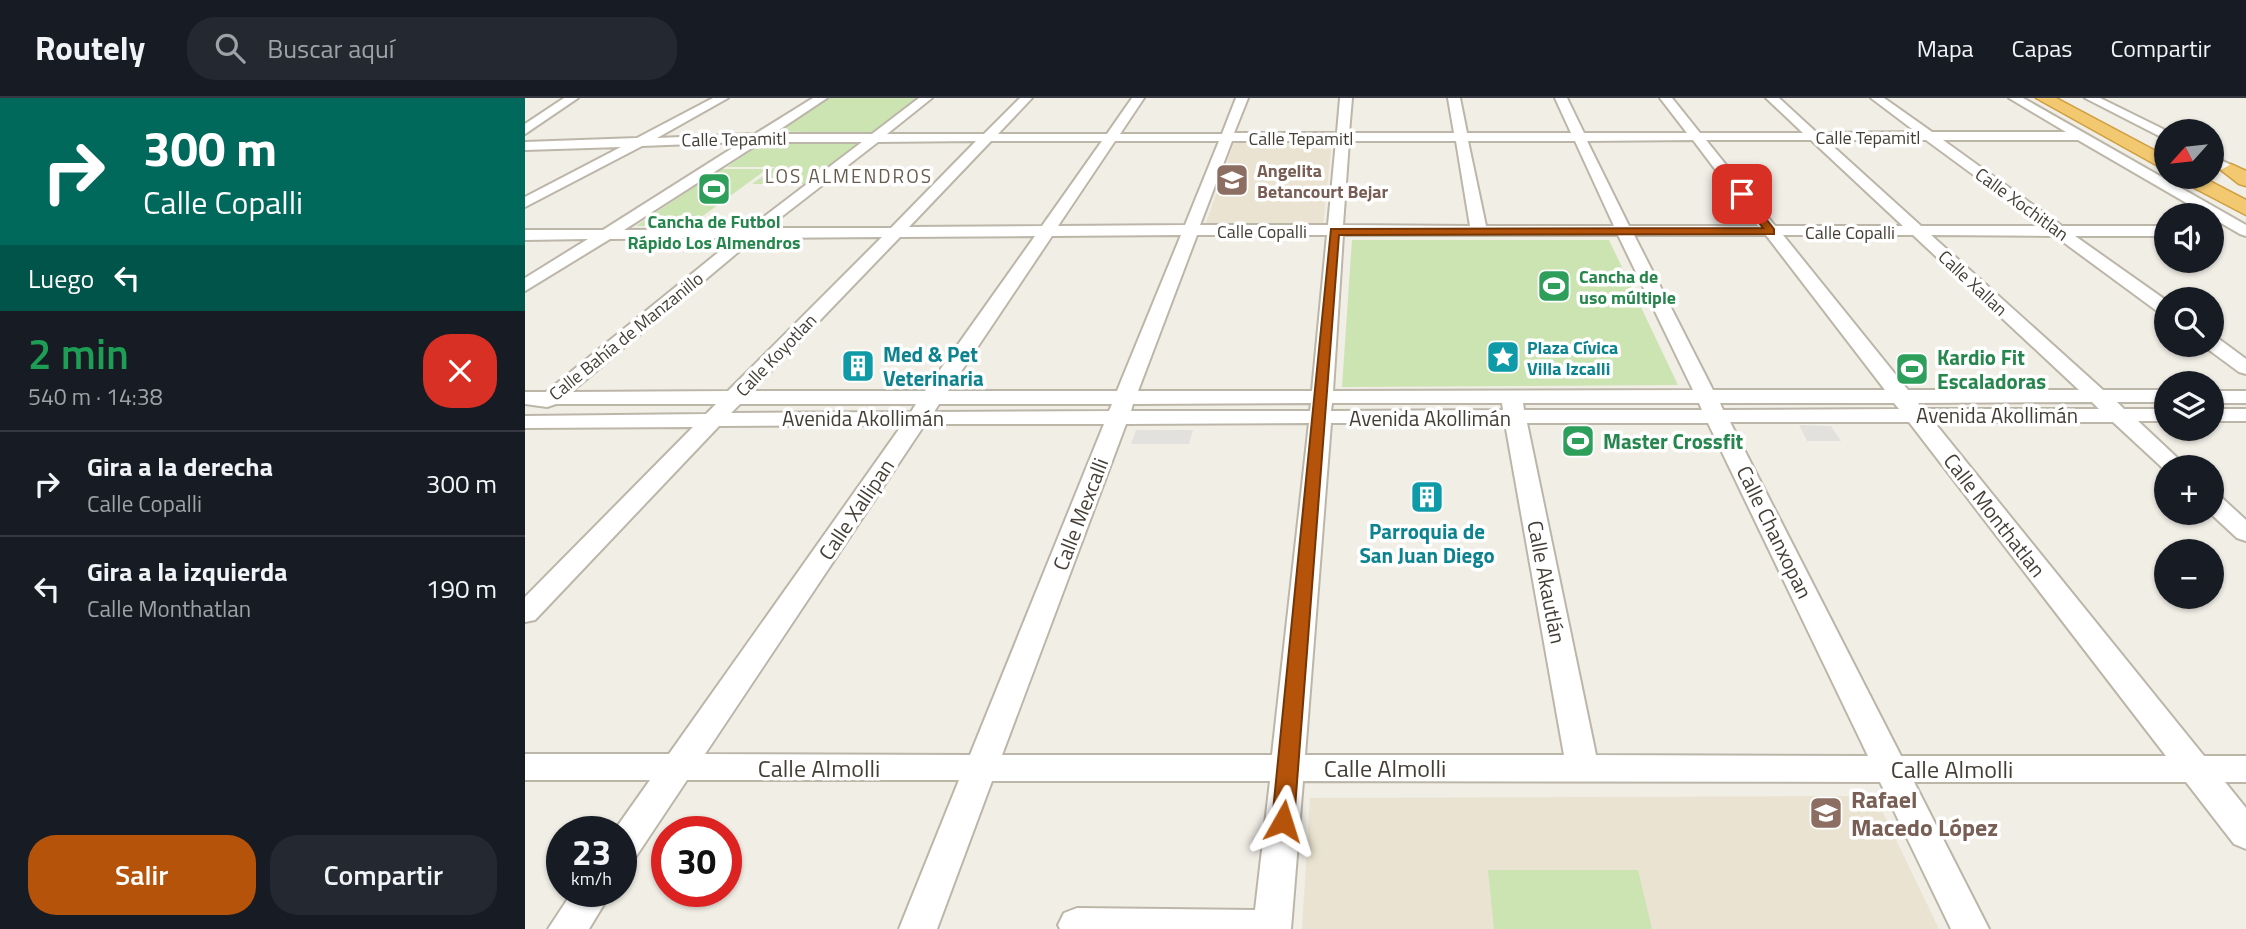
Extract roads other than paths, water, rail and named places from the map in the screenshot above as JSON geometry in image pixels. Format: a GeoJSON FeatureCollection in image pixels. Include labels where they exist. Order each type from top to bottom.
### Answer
{"type":"FeatureCollection","features":[{"type":"Feature","properties":{"kind":"highway"},"geometry":{"type":"LineString","coordinates":[[2033,98],[2116,158]]}},
{"type":"Feature","properties":{"kind":"highway"},"geometry":{"type":"LineString","coordinates":[[2044,98],[2154,158]]}},
{"type":"Feature","properties":{"kind":"highway"},"geometry":{"type":"LineString","coordinates":[[2066,98],[2154,144]]}},
{"type":"Feature","properties":{"kind":"highway"},"geometry":{"type":"LineString","coordinates":[[2080,98],[2154,131]]}},
{"type":"Feature","properties":{"kind":"highway"},"geometry":{"type":"LineString","coordinates":[[2234,176],[2246,193]]}},
{"type":"Feature","properties":{"kind":"highway"},"geometry":{"type":"LineString","coordinates":[[2202,189],[2246,225]]}},
{"type":"Feature","properties":{"kind":"street"},"geometry":{"type":"LineString","coordinates":[[525,130],[572,98]]}},
{"type":"Feature","properties":{"kind":"street"},"geometry":{"type":"LineString","coordinates":[[525,203],[722,98]]}},
{"type":"Feature","properties":{"kind":"street"},"geometry":{"type":"LineString","coordinates":[[525,286],[821,98]]}},
{"type":"Feature","properties":{"kind":"street","name":"Calle Bahía de Manzanillo"},"geometry":{"type":"LineString","coordinates":[[525,420],[753,232],[926,98]]}},
{"type":"Feature","properties":{"kind":"street","name":"Calle Koyotlan"},"geometry":{"type":"LineString","coordinates":[[525,613],[1026,98]]}},
{"type":"Feature","properties":{"kind":"street","name":"Calle Xallipan"},"geometry":{"type":"LineString","coordinates":[[637,827],[1138,98]]}},
{"type":"Feature","properties":{"kind":"street","name":"Calle Mexcalli"},"geometry":{"type":"LineString","coordinates":[[918,929],[1242,98]]}},
{"type":"Feature","properties":{"kind":"street"},"geometry":{"type":"LineString","coordinates":[[1077,925],[1272,928],[1346,98]]}},
{"type":"Feature","properties":{"kind":"street"},"geometry":{"type":"LineString","coordinates":[[1454,98],[1479,231]]}},
{"type":"Feature","properties":{"kind":"street","name":"Calle Chanxopan"},"geometry":{"type":"LineString","coordinates":[[1561,98],[1623,231],[1713,406],[1971,929]]}},
{"type":"Feature","properties":{"kind":"street","name":"Calle Monthatlan"},"geometry":{"type":"LineString","coordinates":[[1666,98],[2246,834]]}},
{"type":"Feature","properties":{"kind":"street","name":"Calle Xallan"},"geometry":{"type":"LineString","coordinates":[[1772,98],[2162,455]]}},
{"type":"Feature","properties":{"kind":"street","name":"Calle Xochitlan"},"geometry":{"type":"LineString","coordinates":[[1877,98],[2154,301]]}},
{"type":"Feature","properties":{"kind":"street"},"geometry":{"type":"LineString","coordinates":[[2015,98],[2116,158],[2246,225]]}},
{"type":"Feature","properties":{"kind":"street"},"geometry":{"type":"LineString","coordinates":[[2091,98],[2154,130]]}},
{"type":"Feature","properties":{"kind":"street","name":"Calle Tepamitl"},"geometry":{"type":"LineString","coordinates":[[525,146],[760,138],[2077,136]]}},
{"type":"Feature","properties":{"kind":"street"},"geometry":{"type":"LineString","coordinates":[[2224,228],[2246,225]]}},
{"type":"Feature","properties":{"kind":"street","name":"Calle Copalli"},"geometry":{"type":"LineString","coordinates":[[525,235],[1191,230],[2154,231]]}},
{"type":"Feature","properties":{"kind":"street"},"geometry":{"type":"LineString","coordinates":[[2224,352],[2246,368]]}},
{"type":"Feature","properties":{"kind":"street","name":"Avenida Akollimán"},"geometry":{"type":"LineString","coordinates":[[525,398],[933,396],[1122,407]]}},
{"type":"Feature","properties":{"kind":"street","name":"Avenida Akollimán"},"geometry":{"type":"LineString","coordinates":[[525,420],[918,418],[1122,407],[1713,406],[1901,396],[2154,396]]}},
{"type":"Feature","properties":{"kind":"street"},"geometry":{"type":"LineString","coordinates":[[2224,397],[2246,397]]}},
{"type":"Feature","properties":{"kind":"street","name":"Avenida Akollimán"},"geometry":{"type":"LineString","coordinates":[[1713,406],[1916,415],[2154,415]]}},
{"type":"Feature","properties":{"kind":"street","name":"Calle Akautlán"},"geometry":{"type":"LineString","coordinates":[[1512,407],[1583,769]]}},
{"type":"Feature","properties":{"kind":"street"},"geometry":{"type":"LineString","coordinates":[[2224,415],[2246,415]]}},
{"type":"Feature","properties":{"kind":"street"},"geometry":{"type":"LineString","coordinates":[[2224,513],[2246,533]]}},
{"type":"Feature","properties":{"kind":"street","name":"Calle Almolli"},"geometry":{"type":"LineString","coordinates":[[525,767],[2246,769]]}},
{"type":"Feature","properties":{"kind":"street"},"geometry":{"type":"LineString","coordinates":[[567,929],[583,907]]}},
{"type":"Feature","properties":{"kind":"place","name":"Angelita Betancourt Bejar"},"geometry":{"type":"Point","coordinates":[1232,180]}},
{"type":"Feature","properties":{"kind":"place","name":"Cancha de Futbol Rápido Los Almendros"},"geometry":{"type":"Point","coordinates":[714,189]}},
{"type":"Feature","properties":{"kind":"place","name":"Cancha de uso múltiple"},"geometry":{"type":"Point","coordinates":[1554,286]}},
{"type":"Feature","properties":{"kind":"place","name":"Plaza Cívica Villa Izcalli"},"geometry":{"type":"Point","coordinates":[1503,357]}},
{"type":"Feature","properties":{"kind":"place","name":"Med & Pet Veterinaria"},"geometry":{"type":"Point","coordinates":[858,366]}},
{"type":"Feature","properties":{"kind":"place","name":"Kardio Fit Escaladoras"},"geometry":{"type":"Point","coordinates":[1912,369]}},
{"type":"Feature","properties":{"kind":"place","name":"Master Crossfit"},"geometry":{"type":"Point","coordinates":[1578,441]}},
{"type":"Feature","properties":{"kind":"place","name":"Parroquia de San Juan Diego"},"geometry":{"type":"Point","coordinates":[1427,497]}},
{"type":"Feature","properties":{"kind":"place","name":"Rafael Macedo López"},"geometry":{"type":"Point","coordinates":[1826,813]}},
{"type":"Feature","properties":{"kind":"district","name":"LOS ALMENDROS"},"geometry":{"type":"Point","coordinates":[849,175]}}]}
